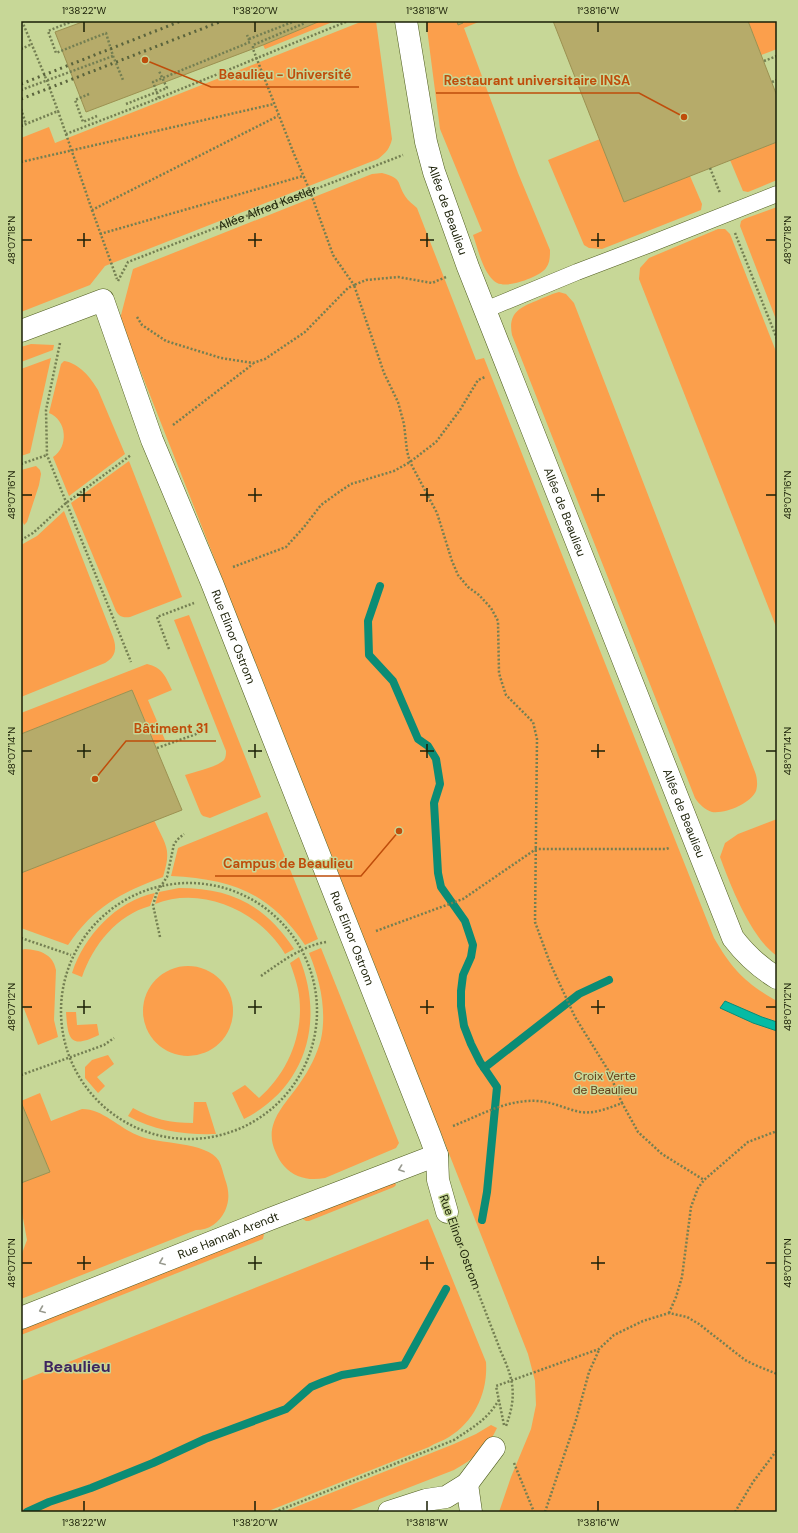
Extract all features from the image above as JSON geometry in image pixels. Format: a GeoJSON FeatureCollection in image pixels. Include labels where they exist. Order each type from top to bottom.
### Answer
{"type":"FeatureCollection","features":[{"type":"Feature","properties":{"kind":"street","name":"Allée de Beaulieu"},"geometry":{"type":"LineString","coordinates":[[406,21],[426,142],[434,172],[468,267],[733,938],[745,954],[761,968],[777,978]]}},
{"type":"Feature","properties":{"kind":"street","name":"Rue Elinor Ostrom"},"geometry":{"type":"LineString","coordinates":[[63,315],[103,300],[152,440],[212,583],[434,1146],[438,1180],[447,1212]]}},
{"type":"Feature","properties":{"kind":"street"},"geometry":{"type":"LineString","coordinates":[[21,331],[63,315]]}},
{"type":"Feature","properties":{"kind":"street","name":"Rue Hannah Arendt"},"geometry":{"type":"LineString","coordinates":[[21,1318],[270,1219],[434,1146]]}},
{"type":"Feature","properties":{"kind":"street"},"geometry":{"type":"LineString","coordinates":[[389,1512],[426,1500],[446,1497],[467,1484],[494,1448]]}},
{"type":"Feature","properties":{"kind":"street"},"geometry":{"type":"LineString","coordinates":[[467,1484],[471,1512]]}},
{"type":"Feature","properties":{"kind":"lane"},"geometry":{"type":"LineString","coordinates":[[485,310],[576,272],[777,194]]}},
{"type":"Feature","properties":{"kind":"path"},"geometry":{"type":"LineString","coordinates":[[22,21],[47,81],[100,234],[121,288]]}},
{"type":"Feature","properties":{"kind":"path"},"geometry":{"type":"LineString","coordinates":[[73,21],[48,31],[56,53],[106,33],[113,56],[123,80]]}},
{"type":"Feature","properties":{"kind":"path"},"geometry":{"type":"LineString","coordinates":[[159,98],[153,82],[250,42],[249,39],[295,21]]}},
{"type":"Feature","properties":{"kind":"path"},"geometry":{"type":"LineString","coordinates":[[304,21],[305,23],[254,45],[253,49],[278,116],[310,191],[333,255],[354,285],[384,372],[398,402],[404,424],[407,451],[410,462],[437,513],[452,561],[458,575],[468,587],[479,595],[491,608],[498,621],[499,673],[506,695],[533,722],[537,740],[535,922],[550,963],[575,1017],[608,1070],[622,1103],[638,1132],[662,1154],[704,1180]]}},
{"type":"Feature","properties":{"kind":"path"},"geometry":{"type":"LineString","coordinates":[[66,134],[348,21]]}},
{"type":"Feature","properties":{"kind":"path"},"geometry":{"type":"LineString","coordinates":[[247,35],[249,39]]}},
{"type":"Feature","properties":{"kind":"path"},"geometry":{"type":"LineString","coordinates":[[21,49],[32,44]]}},
{"type":"Feature","properties":{"kind":"path"},"geometry":{"type":"LineString","coordinates":[[21,90],[113,56]]}},
{"type":"Feature","properties":{"kind":"path"},"geometry":{"type":"LineString","coordinates":[[764,61],[777,56]]}},
{"type":"Feature","properties":{"kind":"path"},"geometry":{"type":"LineString","coordinates":[[126,104],[166,88],[159,70]]}},
{"type":"Feature","properties":{"kind":"path"},"geometry":{"type":"LineString","coordinates":[[772,82],[777,81]]}},
{"type":"Feature","properties":{"kind":"path"},"geometry":{"type":"LineString","coordinates":[[90,94],[75,100],[83,122],[97,116]]}},
{"type":"Feature","properties":{"kind":"path"},"geometry":{"type":"LineString","coordinates":[[21,162],[71,152],[274,104]]}},
{"type":"Feature","properties":{"kind":"path"},"geometry":{"type":"LineString","coordinates":[[21,108],[26,124]]}},
{"type":"Feature","properties":{"kind":"path"},"geometry":{"type":"LineString","coordinates":[[21,126],[58,111]]}},
{"type":"Feature","properties":{"kind":"path"},"geometry":{"type":"LineString","coordinates":[[92,210],[278,116]]}},
{"type":"Feature","properties":{"kind":"path","name":"Allée Alfred Kastler"},"geometry":{"type":"LineString","coordinates":[[118,281],[128,262],[406,154],[426,142]]}},
{"type":"Feature","properties":{"kind":"path"},"geometry":{"type":"LineString","coordinates":[[710,168],[777,339]]}},
{"type":"Feature","properties":{"kind":"path"},"geometry":{"type":"LineString","coordinates":[[100,234],[303,176]]}},
{"type":"Feature","properties":{"kind":"path"},"geometry":{"type":"LineString","coordinates":[[21,540],[33,533],[66,503],[200,405],[253,363],[266,359],[305,332],[348,288],[366,280],[398,277],[432,283],[468,267]]}},
{"type":"Feature","properties":{"kind":"path"},"geometry":{"type":"LineString","coordinates":[[135,312],[142,325],[166,341],[221,358],[253,363]]}},
{"type":"Feature","properties":{"kind":"path"},"geometry":{"type":"LineString","coordinates":[[63,315],[60,347],[46,410],[47,455],[131,662]]}},
{"type":"Feature","properties":{"kind":"path"},"geometry":{"type":"LineString","coordinates":[[169,649],[157,616],[198,602],[220,572],[286,547],[321,505],[351,484],[394,471],[410,462],[436,442],[460,410],[478,380],[508,369]]}},
{"type":"Feature","properties":{"kind":"path"},"geometry":{"type":"LineString","coordinates":[[21,464],[47,455]]}},
{"type":"Feature","properties":{"kind":"path"},"geometry":{"type":"LineString","coordinates":[[157,748],[202,732]]}},
{"type":"Feature","properties":{"kind":"path"},"geometry":{"type":"LineString","coordinates":[[160,937],[153,905],[157,892],[162,886],[168,872],[174,844],[184,834]]}},
{"type":"Feature","properties":{"kind":"path"},"geometry":{"type":"LineString","coordinates":[[262,976],[287,958],[302,950],[321,943],[364,935],[463,899],[536,850],[666,849],[693,838]]}},
{"type":"Feature","properties":{"kind":"path"},"geometry":{"type":"LineString","coordinates":[[176,884],[215,885],[237,892],[254,900],[270,911],[288,929],[302,950],[309,966],[316,994],[317,1018],[313,1048],[299,1076],[277,1104],[258,1122],[236,1135],[209,1141],[178,1138],[158,1134],[140,1128],[121,1120],[104,1108],[80,1081],[62,1032],[60,1011],[66,972],[71,955],[81,939],[103,915],[118,904],[134,895],[162,886],[176,884]]}},
{"type":"Feature","properties":{"kind":"path"},"geometry":{"type":"LineString","coordinates":[[21,938],[71,955]]}},
{"type":"Feature","properties":{"kind":"path"},"geometry":{"type":"LineString","coordinates":[[21,1075],[104,1045],[114,1038]]}},
{"type":"Feature","properties":{"kind":"path"},"geometry":{"type":"LineString","coordinates":[[434,1146],[483,1113],[503,1105],[517,1102],[538,1101],[555,1104],[580,1112],[592,1112],[622,1103]]}},
{"type":"Feature","properties":{"kind":"path"},"geometry":{"type":"LineString","coordinates":[[669,1313],[682,1277],[691,1207],[698,1188],[704,1180],[748,1142],[777,1131]]}},
{"type":"Feature","properties":{"kind":"path","name":"Rue Elinor Ostrom"},"geometry":{"type":"LineString","coordinates":[[447,1212],[512,1380],[514,1396],[511,1412],[505,1429],[494,1448]]}},
{"type":"Feature","properties":{"kind":"path"},"geometry":{"type":"LineString","coordinates":[[545,1512],[576,1420],[589,1372],[599,1350],[614,1335],[643,1321],[669,1313],[687,1317],[745,1360],[777,1374]]}},
{"type":"Feature","properties":{"kind":"path"},"geometry":{"type":"LineString","coordinates":[[275,1512],[454,1440],[478,1424],[491,1412],[499,1399],[496,1386],[599,1350]]}},
{"type":"Feature","properties":{"kind":"path"},"geometry":{"type":"LineString","coordinates":[[735,1512],[753,1482],[777,1450]]}},
{"type":"Feature","properties":{"kind":"green space"},"geometry":{"type":"Polygon","coordinates":[[[320,21],[335,21],[265,49],[263,45],[320,21]]]}},
{"type":"Feature","properties":{"kind":"green space"},"geometry":{"type":"Polygon","coordinates":[[[363,21],[376,21],[392,139],[389,148],[381,157],[105,266],[90,285],[21,312],[21,138],[49,127],[55,143],[363,21]]]}},
{"type":"Feature","properties":{"kind":"green space"},"geometry":{"type":"Polygon","coordinates":[[[426,21],[481,21],[464,28],[518,173],[550,250],[549,262],[546,268],[538,274],[525,280],[506,285],[500,284],[494,281],[489,275],[481,259],[473,235],[482,231],[440,129],[426,21]]]}},
{"type":"Feature","properties":{"kind":"green space"},"geometry":{"type":"Polygon","coordinates":[[[748,21],[777,21],[777,49],[761,55],[748,21]]]}},
{"type":"Feature","properties":{"kind":"green space"},"geometry":{"type":"Polygon","coordinates":[[[600,139],[624,202],[690,176],[702,204],[701,210],[602,249],[589,248],[584,245],[548,160],[600,139]]]}},
{"type":"Feature","properties":{"kind":"green space"},"geometry":{"type":"Polygon","coordinates":[[[777,142],[777,180],[748,192],[743,191],[730,160],[777,142]]]}},
{"type":"Feature","properties":{"kind":"green space","name":"Croix Verte de Beaulieu"},"geometry":{"type":"Polygon","coordinates":[[[382,173],[393,177],[398,181],[406,198],[417,208],[476,360],[484,358],[714,938],[733,967],[740,974],[756,988],[777,1001],[777,1512],[499,1512],[511,1477],[531,1429],[536,1405],[535,1381],[528,1354],[120,319],[133,269],[372,174],[382,173]]]}},
{"type":"Feature","properties":{"kind":"green space"},"geometry":{"type":"Polygon","coordinates":[[[777,207],[777,322],[740,226],[741,221],[744,219],[777,207]]]}},
{"type":"Feature","properties":{"kind":"green space"},"geometry":{"type":"Polygon","coordinates":[[[718,229],[725,229],[730,234],[777,354],[777,629],[639,279],[640,268],[649,258],[718,229]]]}},
{"type":"Feature","properties":{"kind":"green space"},"geometry":{"type":"Polygon","coordinates":[[[559,292],[566,294],[574,303],[756,774],[756,791],[749,800],[737,807],[724,811],[712,812],[702,806],[695,798],[512,335],[511,328],[513,317],[519,309],[559,292]]]}},
{"type":"Feature","properties":{"kind":"green space"},"geometry":{"type":"Polygon","coordinates":[[[31,344],[54,345],[53,350],[21,362],[21,347],[31,344]]]}},
{"type":"Feature","properties":{"kind":"green space"},"geometry":{"type":"Polygon","coordinates":[[[51,358],[30,453],[21,456],[21,369],[51,358]]]}},
{"type":"Feature","properties":{"kind":"green space"},"geometry":{"type":"Polygon","coordinates":[[[64,361],[80,368],[95,385],[125,454],[69,496],[53,457],[62,447],[64,434],[59,421],[55,416],[49,413],[61,364],[64,361]]]}},
{"type":"Feature","properties":{"kind":"green space"},"geometry":{"type":"Polygon","coordinates":[[[129,461],[182,597],[130,617],[122,617],[116,611],[71,503],[129,461]]]}},
{"type":"Feature","properties":{"kind":"green space"},"geometry":{"type":"Polygon","coordinates":[[[36,466],[40,470],[41,474],[39,485],[27,522],[24,525],[21,518],[21,470],[36,466]]]}},
{"type":"Feature","properties":{"kind":"green space"},"geometry":{"type":"Polygon","coordinates":[[[64,511],[113,637],[115,652],[109,661],[105,663],[21,697],[21,545],[37,536],[64,511]]]}},
{"type":"Feature","properties":{"kind":"green space"},"geometry":{"type":"Polygon","coordinates":[[[189,615],[261,797],[210,818],[201,814],[185,775],[221,763],[225,759],[226,751],[174,620],[189,615]]]}},
{"type":"Feature","properties":{"kind":"green space"},"geometry":{"type":"Polygon","coordinates":[[[147,664],[152,665],[163,673],[172,690],[148,700],[165,740],[155,744],[132,690],[21,734],[21,713],[147,664]]]}},
{"type":"Feature","properties":{"kind":"green space"},"geometry":{"type":"Polygon","coordinates":[[[267,812],[318,939],[305,945],[292,927],[278,913],[263,901],[248,892],[231,885],[213,881],[171,876],[178,848],[267,812]]]}},
{"type":"Feature","properties":{"kind":"green space"},"geometry":{"type":"Polygon","coordinates":[[[777,819],[777,956],[768,948],[750,925],[736,897],[720,857],[725,843],[738,834],[777,819]]]}},
{"type":"Feature","properties":{"kind":"green space"},"geometry":{"type":"Polygon","coordinates":[[[154,820],[164,842],[167,854],[166,868],[163,877],[134,889],[109,903],[88,921],[68,945],[21,928],[21,873],[154,820]]]}},
{"type":"Feature","properties":{"kind":"green space"},"geometry":{"type":"Polygon","coordinates":[[[179,888],[215,891],[245,902],[259,910],[271,921],[294,949],[285,954],[274,939],[261,926],[246,915],[229,906],[211,900],[192,898],[173,899],[155,904],[159,892],[179,888]]]}},
{"type":"Feature","properties":{"kind":"green space"},"geometry":{"type":"Polygon","coordinates":[[[155,893],[150,906],[127,916],[108,933],[93,954],[82,977],[72,973],[77,959],[93,934],[103,922],[127,904],[141,897],[155,893]]]}},
{"type":"Feature","properties":{"kind":"green space"},"geometry":{"type":"Polygon","coordinates":[[[321,948],[399,1143],[396,1148],[325,1178],[308,1179],[298,1176],[288,1170],[279,1160],[272,1143],[272,1133],[273,1124],[277,1115],[307,1073],[315,1057],[321,1039],[323,1028],[323,1006],[319,984],[309,953],[321,948]]]}},
{"type":"Feature","properties":{"kind":"green space"},"geometry":{"type":"Polygon","coordinates":[[[21,950],[36,950],[45,954],[52,960],[56,970],[54,1020],[58,1037],[38,1045],[21,1001],[21,950]]]}},
{"type":"Feature","properties":{"kind":"green space"},"geometry":{"type":"Polygon","coordinates":[[[299,957],[307,981],[310,1004],[310,1028],[305,1050],[296,1070],[283,1089],[266,1105],[244,1119],[232,1093],[245,1085],[259,1098],[270,1088],[279,1076],[293,1049],[300,1020],[300,1004],[298,989],[290,963],[299,957]]]}},
{"type":"Feature","properties":{"kind":"green space"},"geometry":{"type":"Polygon","coordinates":[[[188,966],[205,969],[220,979],[230,994],[233,1011],[230,1028],[220,1043],[205,1053],[188,1056],[171,1053],[156,1043],[146,1028],[143,1011],[146,994],[156,979],[171,969],[188,966]]]}},
{"type":"Feature","properties":{"kind":"green space"},"geometry":{"type":"Polygon","coordinates":[[[66,1012],[76,1012],[77,1025],[97,1024],[99,1035],[82,1041],[72,1039],[68,1029],[66,1012]]]}},
{"type":"Feature","properties":{"kind":"green space"},"geometry":{"type":"Polygon","coordinates":[[[108,1055],[114,1064],[97,1077],[105,1086],[98,1093],[85,1078],[85,1067],[92,1060],[108,1055]]]}},
{"type":"Feature","properties":{"kind":"green space"},"geometry":{"type":"Polygon","coordinates":[[[40,1093],[51,1121],[82,1109],[90,1110],[104,1115],[137,1135],[193,1147],[204,1150],[213,1155],[220,1163],[228,1191],[228,1203],[223,1215],[217,1222],[205,1229],[196,1230],[21,1299],[21,1256],[27,1240],[21,1207],[21,1183],[50,1172],[21,1101],[40,1093]]]}},
{"type":"Feature","properties":{"kind":"green space"},"geometry":{"type":"Polygon","coordinates":[[[194,1102],[206,1102],[216,1134],[193,1134],[159,1129],[128,1116],[133,1108],[162,1120],[193,1123],[194,1102]]]}},
{"type":"Feature","properties":{"kind":"green space"},"geometry":{"type":"Polygon","coordinates":[[[394,1180],[396,1185],[394,1187],[309,1221],[303,1219],[303,1216],[394,1180]]]}},
{"type":"Feature","properties":{"kind":"green space"},"geometry":{"type":"Polygon","coordinates":[[[428,1219],[486,1362],[485,1384],[478,1405],[466,1423],[449,1437],[429,1447],[266,1512],[21,1512],[21,1381],[428,1219]]]}},
{"type":"Feature","properties":{"kind":"green space"},"geometry":{"type":"Polygon","coordinates":[[[262,1233],[264,1234],[263,1239],[21,1335],[21,1327],[262,1233]]]}},
{"type":"Feature","properties":{"kind":"green space"},"geometry":{"type":"Polygon","coordinates":[[[491,1425],[497,1428],[494,1435],[485,1447],[467,1462],[454,1470],[346,1512],[283,1512],[454,1444],[491,1425]]]}},
{"type":"Feature","properties":{"kind":"water"},"geometry":{"type":"Polygon","coordinates":[[[725,1001],[777,1022],[777,1031],[753,1023],[720,1008],[725,1001]]]}},
{"type":"Feature","properties":{"kind":"building"},"geometry":{"type":"Polygon","coordinates":[[[85,21],[318,22],[263,45],[86,112],[55,32],[85,21]]]}},
{"type":"Feature","properties":{"kind":"building"},"geometry":{"type":"Polygon","coordinates":[[[457,21],[463,21],[463,23],[458,25],[457,21]]]}},
{"type":"Feature","properties":{"kind":"building"},"geometry":{"type":"Polygon","coordinates":[[[553,21],[748,21],[777,96],[777,142],[624,202],[553,21]]]}},
{"type":"Feature","properties":{"kind":"building"},"geometry":{"type":"Polygon","coordinates":[[[132,690],[182,810],[21,873],[21,734],[132,690]]]}},
{"type":"Feature","properties":{"kind":"building"},"geometry":{"type":"Polygon","coordinates":[[[21,1102],[50,1172],[21,1183],[21,1102]]]}},
{"type":"Feature","properties":{"kind":"waterway"},"geometry":{"type":"LineString","coordinates":[[380,586],[368,621],[369,655],[393,681],[418,739],[428,746],[436,759],[440,784],[434,803],[438,873],[441,887],[465,921],[473,945],[471,957],[463,975],[461,991],[461,1006],[464,1026],[480,1062],[497,1087],[487,1192],[482,1220]]}},
{"type":"Feature","properties":{"kind":"waterway"},"geometry":{"type":"LineString","coordinates":[[484,1068],[579,994],[609,980]]}},
{"type":"Feature","properties":{"kind":"waterway"},"geometry":{"type":"LineString","coordinates":[[27,1512],[49,1502],[91,1488],[153,1463],[205,1439],[286,1409],[311,1387],[323,1382],[342,1375],[404,1365],[446,1289]]}},
{"type":"Feature","properties":{"kind":"railway"},"geometry":{"type":"LineString","coordinates":[[21,84],[181,21]]}},
{"type":"Feature","properties":{"kind":"railway"},"geometry":{"type":"LineString","coordinates":[[21,99],[222,21]]}},
{"type":"Feature","properties":{"kind":"place","name":"Beaulieu - Université"},"geometry":{"type":"Point","coordinates":[145,60]}},
{"type":"Feature","properties":{"kind":"place","name":"Restaurant universitaire INSA"},"geometry":{"type":"Point","coordinates":[684,117]}},
{"type":"Feature","properties":{"kind":"place","name":"Bâtiment 31"},"geometry":{"type":"Point","coordinates":[95,779]}},
{"type":"Feature","properties":{"kind":"place","name":"Campus de Beaulieu"},"geometry":{"type":"Point","coordinates":[399,831]}},
{"type":"Feature","properties":{"kind":"district","name":"Beaulieu"},"geometry":{"type":"Point","coordinates":[77,1366]}}]}
